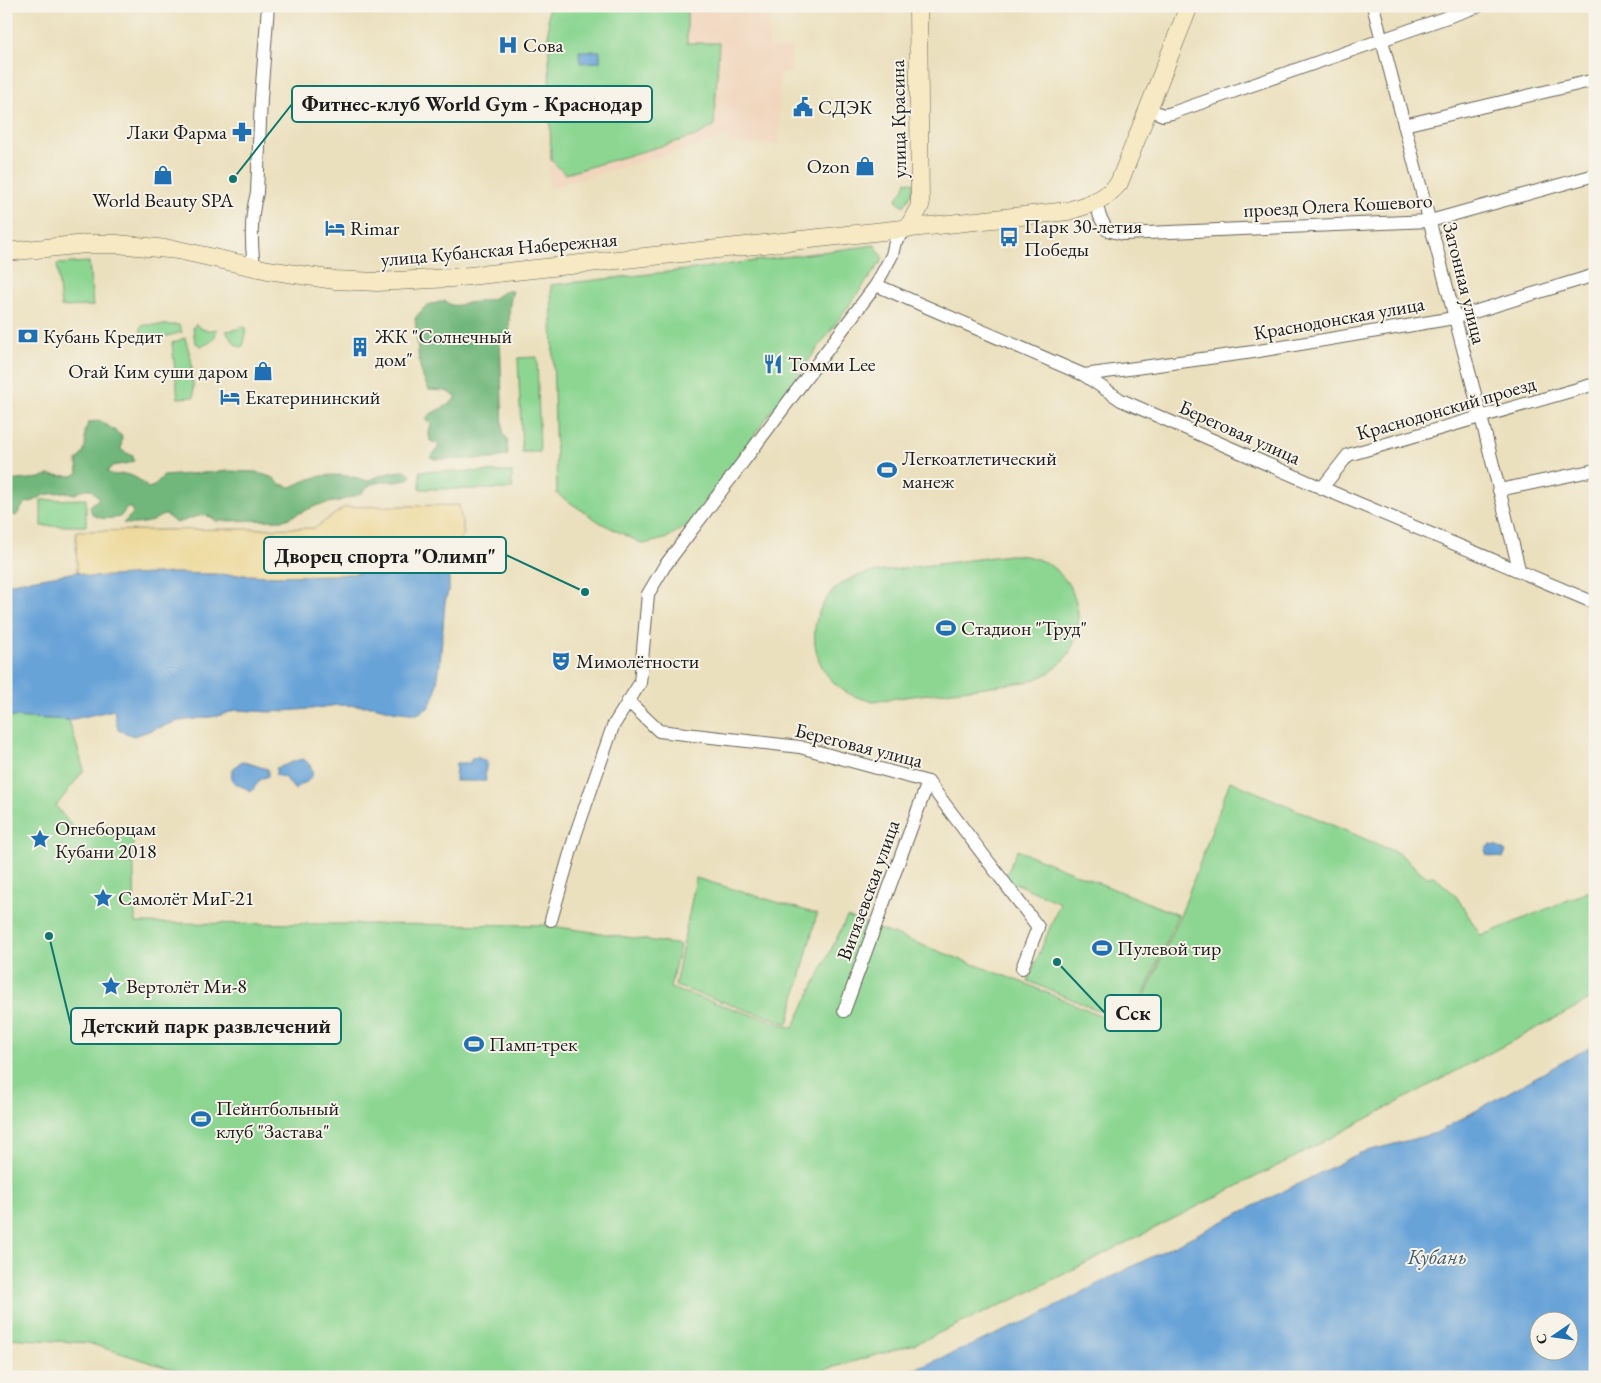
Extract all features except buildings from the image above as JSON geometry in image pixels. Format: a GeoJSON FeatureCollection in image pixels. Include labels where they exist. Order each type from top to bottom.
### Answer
{"type":"FeatureCollection","features":[{"type":"Feature","properties":{"kind":"main road","name":"улица Красина"},"geometry":{"type":"LineString","coordinates":[[908,228],[920,206],[918,6]]}},
{"type":"Feature","properties":{"kind":"main road"},"geometry":{"type":"LineString","coordinates":[[1096,202],[1110,194],[1119,183],[1188,8]]}},
{"type":"Feature","properties":{"kind":"main road","name":"улица Кубанская Набережная"},"geometry":{"type":"LineString","coordinates":[[6,252],[86,244],[117,244],[178,250],[254,267],[336,280],[377,282],[451,278],[908,228],[1068,210],[1096,202]]}},
{"type":"Feature","properties":{"kind":"street"},"geometry":{"type":"LineString","coordinates":[[254,267],[251,247],[252,222],[257,194],[260,117],[268,6]]}},
{"type":"Feature","properties":{"kind":"street","name":"Затонная улица"},"geometry":{"type":"LineString","coordinates":[[1373,6],[1481,417],[1519,570]]}},
{"type":"Feature","properties":{"kind":"street"},"geometry":{"type":"LineString","coordinates":[[1148,109],[1163,115],[1172,113],[1479,6]]}},
{"type":"Feature","properties":{"kind":"street"},"geometry":{"type":"LineString","coordinates":[[1404,125],[1595,80]]}},
{"type":"Feature","properties":{"kind":"street","name":"проезд Олега Кошевого"},"geometry":{"type":"LineString","coordinates":[[1096,202],[1107,230],[1123,234],[1430,221],[1595,175]]}},
{"type":"Feature","properties":{"kind":"street"},"geometry":{"type":"LineString","coordinates":[[551,920],[575,836],[613,726],[640,683],[648,594],[657,578],[876,286],[892,255],[895,242],[908,228]]}},
{"type":"Feature","properties":{"kind":"street","name":"Краснодонская улица"},"geometry":{"type":"LineString","coordinates":[[1084,375],[1253,352],[1454,318],[1595,275]]}},
{"type":"Feature","properties":{"kind":"street","name":"Береговая улица"},"geometry":{"type":"LineString","coordinates":[[876,286],[1084,375],[1121,400],[1322,488],[1595,603]]}},
{"type":"Feature","properties":{"kind":"street","name":"Краснодонский проезд"},"geometry":{"type":"LineString","coordinates":[[1322,488],[1348,455],[1595,384]]}},
{"type":"Feature","properties":{"kind":"street"},"geometry":{"type":"LineString","coordinates":[[1499,490],[1595,470]]}},
{"type":"Feature","properties":{"kind":"street","name":"Береговая улица"},"geometry":{"type":"LineString","coordinates":[[628,701],[659,731],[800,747],[928,782],[1038,927],[1022,968]]}},
{"type":"Feature","properties":{"kind":"street","name":"Витязевская улица"},"geometry":{"type":"LineString","coordinates":[[844,1011],[928,782]]}},
{"type":"Feature","properties":{"kind":"shaded area"},"geometry":{"type":"Polygon","coordinates":[[[547,6],[768,6],[769,48],[791,48],[791,73],[780,73],[779,145],[727,143],[727,137],[549,188],[547,6]]]}},
{"type":"Feature","properties":{"kind":"green space"},"geometry":{"type":"Polygon","coordinates":[[[548,6],[687,6],[687,43],[719,43],[714,126],[696,136],[565,174],[551,160],[548,6]]]}},
{"type":"Feature","properties":{"kind":"green space"},"geometry":{"type":"Polygon","coordinates":[[[906,181],[914,183],[912,193],[904,206],[896,200],[906,181]]]}},
{"type":"Feature","properties":{"kind":"green space"},"geometry":{"type":"Polygon","coordinates":[[[875,245],[883,259],[689,524],[665,539],[643,544],[601,523],[557,494],[551,285],[694,269],[875,245]]]}},
{"type":"Feature","properties":{"kind":"green space"},"geometry":{"type":"Polygon","coordinates":[[[89,262],[93,306],[61,307],[57,264],[89,262]]]}},
{"type":"Feature","properties":{"kind":"green space"},"geometry":{"type":"Polygon","coordinates":[[[505,291],[513,291],[509,318],[510,335],[500,334],[503,435],[507,438],[508,455],[492,459],[434,459],[430,457],[437,450],[439,444],[430,441],[431,423],[425,420],[456,397],[446,391],[429,390],[420,364],[415,318],[427,305],[445,301],[451,305],[456,305],[483,301],[496,297],[505,291]]]}},
{"type":"Feature","properties":{"kind":"green space"},"geometry":{"type":"Polygon","coordinates":[[[196,324],[205,330],[217,329],[212,341],[200,346],[195,342],[193,327],[196,324]]]}},
{"type":"Feature","properties":{"kind":"green space"},"geometry":{"type":"Polygon","coordinates":[[[179,325],[182,332],[156,338],[140,337],[141,326],[179,325]]]}},
{"type":"Feature","properties":{"kind":"green space"},"geometry":{"type":"Polygon","coordinates":[[[245,327],[245,339],[243,346],[240,347],[235,344],[226,331],[245,327]]]}},
{"type":"Feature","properties":{"kind":"green space"},"geometry":{"type":"Polygon","coordinates":[[[185,338],[191,358],[194,397],[178,398],[172,343],[185,338]]]}},
{"type":"Feature","properties":{"kind":"green space"},"geometry":{"type":"Polygon","coordinates":[[[537,357],[540,452],[522,452],[518,358],[537,357]]]}},
{"type":"Feature","properties":{"kind":"green space"},"geometry":{"type":"Polygon","coordinates":[[[101,421],[122,436],[121,450],[133,456],[134,461],[112,466],[107,472],[115,475],[130,475],[140,480],[148,488],[154,486],[163,476],[229,471],[256,472],[274,478],[280,484],[291,487],[319,476],[347,476],[367,481],[382,475],[407,471],[411,476],[407,480],[397,482],[387,481],[371,484],[360,494],[318,505],[284,520],[216,521],[207,516],[197,516],[176,523],[166,515],[145,523],[127,524],[123,523],[133,513],[131,508],[127,508],[120,517],[116,518],[102,518],[92,514],[90,506],[99,498],[90,489],[85,489],[75,494],[63,492],[44,495],[34,501],[25,503],[16,516],[6,512],[6,481],[40,478],[48,475],[72,476],[78,473],[77,461],[83,453],[85,434],[89,422],[101,421]]]}},
{"type":"Feature","properties":{"kind":"green space"},"geometry":{"type":"Polygon","coordinates":[[[420,471],[512,472],[512,489],[420,489],[420,471]]]}},
{"type":"Feature","properties":{"kind":"green space"},"geometry":{"type":"Polygon","coordinates":[[[86,499],[86,526],[41,526],[41,500],[86,499]]]}},
{"type":"Feature","properties":{"kind":"green space","name":"Стадион \"Труд\""},"geometry":{"type":"Polygon","coordinates":[[[1009,555],[1037,559],[1057,571],[1071,589],[1078,611],[1077,634],[1068,655],[1051,672],[1025,682],[873,701],[848,693],[830,679],[819,660],[815,639],[817,618],[827,598],[844,583],[868,573],[1009,555]]]}},
{"type":"Feature","properties":{"kind":"green space"},"geometry":{"type":"Polygon","coordinates":[[[6,715],[12,717],[69,720],[84,770],[56,806],[73,828],[133,830],[135,923],[545,925],[680,945],[670,988],[793,1028],[847,917],[1024,983],[1131,1028],[1182,911],[1230,781],[1400,854],[1427,877],[1434,876],[1456,896],[1481,936],[1595,889],[1595,997],[1293,1158],[1023,1295],[915,1344],[799,1377],[197,1377],[88,1343],[6,1338],[6,715]]]}},
{"type":"Feature","properties":{"kind":"green space","name":"Пулевой тир"},"geometry":{"type":"Polygon","coordinates":[[[1017,850],[1178,915],[1131,1024],[1028,981],[1060,903],[1005,879],[1017,850]]]}},
{"type":"Feature","properties":{"kind":"green space"},"geometry":{"type":"Polygon","coordinates":[[[696,878],[817,914],[788,1024],[675,986],[696,878]]]}},
{"type":"Feature","properties":{"kind":"sand"},"geometry":{"type":"Polygon","coordinates":[[[459,505],[464,534],[432,572],[407,573],[383,571],[336,575],[276,576],[175,573],[89,577],[77,572],[76,531],[315,528],[345,507],[459,505]]]}},
{"type":"Feature","properties":{"kind":"water"},"geometry":{"type":"Polygon","coordinates":[[[579,51],[600,51],[600,62],[580,63],[579,51]]]}},
{"type":"Feature","properties":{"kind":"water"},"geometry":{"type":"Polygon","coordinates":[[[383,571],[407,573],[445,572],[449,578],[435,695],[428,708],[417,714],[373,706],[337,705],[270,712],[236,710],[218,716],[179,721],[134,736],[118,730],[114,710],[69,720],[12,717],[6,715],[6,584],[77,572],[89,577],[175,573],[276,576],[336,575],[383,571]]]}},
{"type":"Feature","properties":{"kind":"water"},"geometry":{"type":"Polygon","coordinates":[[[477,757],[487,762],[486,781],[455,781],[456,763],[471,763],[471,759],[477,757]]]}},
{"type":"Feature","properties":{"kind":"water"},"geometry":{"type":"Polygon","coordinates":[[[303,759],[310,766],[312,774],[309,780],[295,790],[285,778],[276,775],[276,768],[303,759]]]}},
{"type":"Feature","properties":{"kind":"water"},"geometry":{"type":"Polygon","coordinates":[[[241,762],[268,769],[268,776],[260,780],[251,792],[236,784],[232,778],[232,772],[241,762]]]}},
{"type":"Feature","properties":{"kind":"water"},"geometry":{"type":"Polygon","coordinates":[[[1490,845],[1497,846],[1506,852],[1503,858],[1487,855],[1485,850],[1490,845]]]}},
{"type":"Feature","properties":{"kind":"water","name":"Кубань"},"geometry":{"type":"Polygon","coordinates":[[[1595,1044],[1595,1377],[887,1377],[921,1367],[1036,1317],[1105,1280],[1360,1153],[1436,1133],[1595,1044]]]}},
{"type":"Feature","properties":{"kind":"place","name":"Сова"},"geometry":{"type":"Point","coordinates":[508,45]}},
{"type":"Feature","properties":{"kind":"place","name":"СДЭК"},"geometry":{"type":"Point","coordinates":[803,107]}},
{"type":"Feature","properties":{"kind":"place","name":"Лаки Фарма"},"geometry":{"type":"Point","coordinates":[242,132]}},
{"type":"Feature","properties":{"kind":"place","name":"Ozon"},"geometry":{"type":"Point","coordinates":[865,166]}},
{"type":"Feature","properties":{"kind":"place","name":"World Beauty SPA"},"geometry":{"type":"Point","coordinates":[163,175]}},
{"type":"Feature","properties":{"kind":"place","name":"Фитнес-клуб World Gym - Краснодар"},"geometry":{"type":"Point","coordinates":[233,179]}},
{"type":"Feature","properties":{"kind":"place","name":"Rimar"},"geometry":{"type":"Point","coordinates":[335,228]}},
{"type":"Feature","properties":{"kind":"place","name":"Парк 30-летия Победы"},"geometry":{"type":"Point","coordinates":[1009,237]}},
{"type":"Feature","properties":{"kind":"place","name":"Кубань Кредит"},"geometry":{"type":"Point","coordinates":[28,336]}},
{"type":"Feature","properties":{"kind":"place","name":"ЖК \"Солнечный дом\""},"geometry":{"type":"Point","coordinates":[360,347]}},
{"type":"Feature","properties":{"kind":"place","name":"Томми Lee"},"geometry":{"type":"Point","coordinates":[773,364]}},
{"type":"Feature","properties":{"kind":"place","name":"Огай Ким суши даром"},"geometry":{"type":"Point","coordinates":[263,371]}},
{"type":"Feature","properties":{"kind":"place","name":"Екатерининский"},"geometry":{"type":"Point","coordinates":[230,397]}},
{"type":"Feature","properties":{"kind":"place","name":"Легкоатлетический манеж"},"geometry":{"type":"Point","coordinates":[887,470]}},
{"type":"Feature","properties":{"kind":"place","name":"Дворец спорта \"Олимп\""},"geometry":{"type":"Point","coordinates":[585,592]}},
{"type":"Feature","properties":{"kind":"place","name":"Стадион \"Труд\""},"geometry":{"type":"Point","coordinates":[946,628]}},
{"type":"Feature","properties":{"kind":"place","name":"Мимолётности"},"geometry":{"type":"Point","coordinates":[561,661]}},
{"type":"Feature","properties":{"kind":"place","name":"Огнеборцам Кубани 2018"},"geometry":{"type":"Point","coordinates":[40,839]}},
{"type":"Feature","properties":{"kind":"place","name":"Самолёт МиГ-21"},"geometry":{"type":"Point","coordinates":[103,898]}},
{"type":"Feature","properties":{"kind":"place","name":"Детский парк развлечений"},"geometry":{"type":"Point","coordinates":[49,936]}},
{"type":"Feature","properties":{"kind":"place","name":"Пулевой тир"},"geometry":{"type":"Point","coordinates":[1102,948]}},
{"type":"Feature","properties":{"kind":"place","name":"Сск"},"geometry":{"type":"Point","coordinates":[1057,962]}},
{"type":"Feature","properties":{"kind":"place","name":"Вертолёт Ми-8"},"geometry":{"type":"Point","coordinates":[111,986]}},
{"type":"Feature","properties":{"kind":"place","name":"Памп-трек"},"geometry":{"type":"Point","coordinates":[474,1044]}},
{"type":"Feature","properties":{"kind":"place","name":"Пейнтбольный клуб \"Застава\""},"geometry":{"type":"Point","coordinates":[201,1119]}}]}
